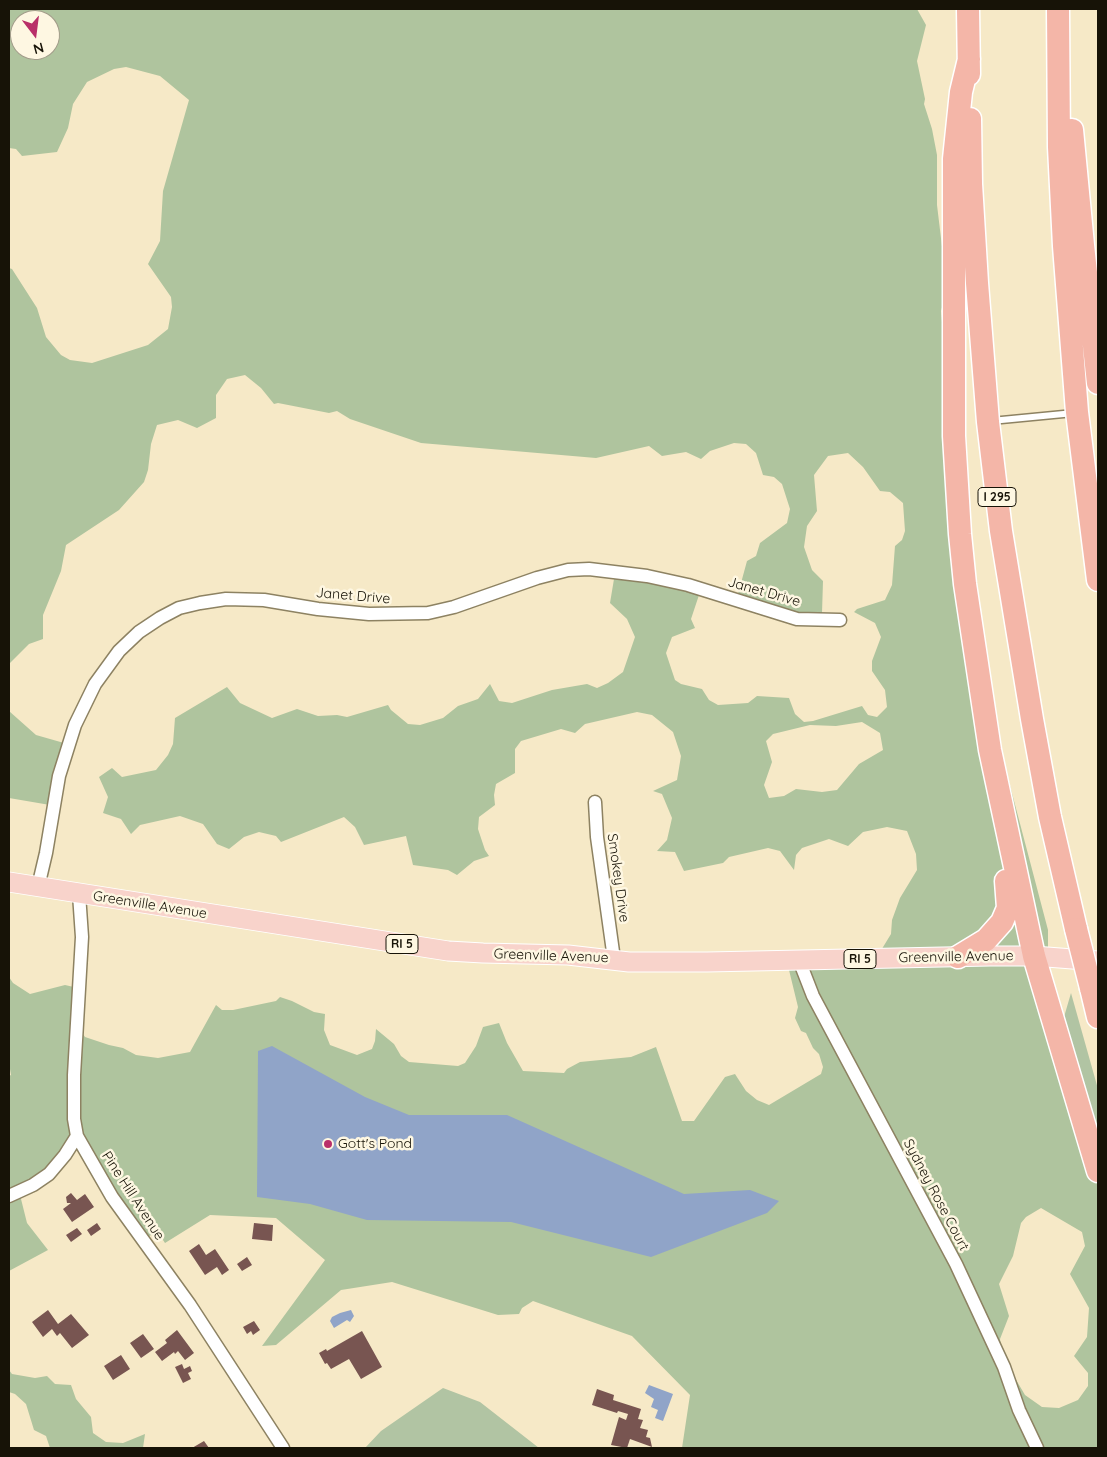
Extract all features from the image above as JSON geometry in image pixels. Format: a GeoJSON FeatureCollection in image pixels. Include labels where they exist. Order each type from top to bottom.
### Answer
{"type":"FeatureCollection","features":[{"type":"Feature","properties":{"kind":"highway","name":"I 295"},"geometry":{"type":"LineString","coordinates":[[968,9],[973,226],[988,422],[1004,550],[1020,651],[1049,809],[1076,930],[1098,1016]]}},
{"type":"Feature","properties":{"kind":"highway"},"geometry":{"type":"LineString","coordinates":[[1059,9],[1098,383]]}},
{"type":"Feature","properties":{"kind":"highway"},"geometry":{"type":"LineString","coordinates":[[1059,9],[1060,197],[1077,412],[1098,580]]}},
{"type":"Feature","properties":{"kind":"highway"},"geometry":{"type":"LineString","coordinates":[[969,59],[961,92],[954,159],[954,436],[966,594],[984,716],[1001,806],[1034,956],[1098,1171]]}},
{"type":"Feature","properties":{"kind":"highway"},"geometry":{"type":"LineString","coordinates":[[958,957],[977,946],[993,933],[1002,922],[1008,908],[1008,892],[999,841],[1001,806]]}},
{"type":"Feature","properties":{"kind":"main road","name":"Greenville Avenue"},"geometry":{"type":"LineString","coordinates":[[9,882],[483,954],[568,955],[629,962],[1034,956],[1098,961]]}},
{"type":"Feature","properties":{"kind":"street","name":"Janet Drive"},"geometry":{"type":"LineString","coordinates":[[38,887],[46,853],[59,776],[75,725],[95,684],[118,651],[139,632],[179,608],[226,599],[255,599],[318,609],[369,614],[428,613],[454,608],[536,578],[568,570],[589,569],[647,576],[688,585],[797,619],[840,620]]}},
{"type":"Feature","properties":{"kind":"street","name":"Smokey Drive"},"geometry":{"type":"LineString","coordinates":[[595,802],[596,836],[614,959]]}},
{"type":"Feature","properties":{"kind":"street","name":"Pine Hill Avenue"},"geometry":{"type":"LineString","coordinates":[[79,894],[82,937],[74,1075],[74,1119],[77,1136],[112,1197],[190,1305],[283,1448]]}},
{"type":"Feature","properties":{"kind":"street","name":"Sydney Rose Court"},"geometry":{"type":"LineString","coordinates":[[799,960],[813,996],[956,1264],[1004,1367],[1019,1410],[1038,1448]]}},
{"type":"Feature","properties":{"kind":"street"},"geometry":{"type":"LineString","coordinates":[[9,1196],[33,1185],[49,1174],[65,1155],[77,1136]]}},
{"type":"Feature","properties":{"kind":"lane"},"geometry":{"type":"LineString","coordinates":[[988,422],[1077,412]]}},
{"type":"Feature","properties":{"kind":"green space"},"geometry":{"type":"Polygon","coordinates":[[[9,9],[917,9],[926,25],[917,61],[925,99],[924,104],[932,129],[937,155],[937,205],[947,288],[941,311],[942,322],[945,334],[976,603],[986,644],[985,661],[1003,759],[1048,930],[1048,965],[1098,1156],[1098,1448],[682,1448],[690,1395],[632,1336],[533,1301],[522,1308],[519,1314],[498,1315],[392,1282],[341,1290],[276,1345],[262,1346],[325,1260],[276,1218],[210,1215],[165,1243],[157,1231],[148,1237],[76,1142],[60,1158],[19,1191],[27,1223],[48,1250],[9,1271],[9,1076],[11,1075],[9,1063],[9,977],[13,983],[30,994],[65,985],[78,988],[80,1030],[85,1037],[123,1048],[136,1055],[158,1058],[190,1052],[216,1005],[222,1010],[233,1010],[276,1001],[280,997],[314,1012],[325,1014],[324,1030],[330,1045],[357,1055],[372,1049],[376,1029],[394,1044],[401,1056],[409,1062],[458,1066],[465,1063],[476,1046],[483,1027],[499,1023],[507,1043],[523,1071],[564,1073],[567,1069],[580,1062],[631,1057],[656,1047],[682,1121],[694,1121],[725,1077],[735,1074],[746,1091],[757,1100],[769,1105],[821,1074],[823,1067],[819,1054],[813,1048],[806,1033],[801,1031],[795,1018],[798,1007],[789,970],[880,952],[891,934],[892,920],[900,898],[917,870],[916,854],[907,831],[887,827],[863,832],[848,846],[829,839],[802,848],[796,855],[794,870],[780,851],[768,848],[729,857],[723,863],[684,871],[675,852],[657,851],[667,840],[672,818],[662,794],[653,791],[677,780],[681,756],[673,732],[652,715],[637,712],[585,724],[575,733],[561,729],[521,741],[515,749],[515,773],[496,784],[495,805],[479,817],[478,829],[489,856],[474,861],[457,875],[448,870],[413,865],[406,836],[364,845],[355,827],[344,817],[281,842],[276,836],[259,832],[244,837],[229,849],[217,844],[203,824],[180,816],[140,825],[131,834],[121,819],[103,813],[108,797],[99,777],[112,768],[122,777],[156,770],[168,755],[173,744],[175,718],[227,687],[240,703],[272,718],[297,709],[318,716],[337,715],[347,717],[388,705],[391,710],[408,724],[420,725],[443,718],[458,706],[478,699],[490,684],[499,701],[512,703],[552,690],[587,684],[597,688],[608,683],[623,672],[635,637],[627,619],[610,603],[616,567],[701,589],[691,619],[695,628],[672,637],[666,653],[675,680],[681,684],[702,689],[709,700],[718,705],[748,703],[757,696],[789,698],[795,714],[804,722],[862,706],[868,715],[877,717],[887,707],[885,690],[872,671],[872,661],[881,637],[875,623],[854,612],[857,609],[885,600],[892,585],[895,546],[902,540],[905,531],[903,503],[890,492],[880,491],[863,467],[848,453],[828,456],[814,475],[817,511],[807,526],[804,547],[812,570],[823,581],[822,613],[800,613],[738,597],[747,561],[756,556],[760,543],[787,523],[790,509],[782,484],[774,477],[763,475],[756,453],[746,444],[734,443],[710,451],[701,459],[686,452],[662,456],[649,446],[596,458],[421,443],[350,419],[337,411],[329,413],[278,403],[274,404],[261,388],[245,375],[227,379],[216,395],[216,418],[197,428],[178,420],[157,425],[151,444],[148,470],[144,482],[119,510],[66,545],[61,571],[43,615],[43,639],[29,644],[9,664],[9,268],[12,269],[37,308],[46,337],[61,355],[70,360],[92,363],[148,345],[168,329],[172,307],[171,297],[148,264],[160,241],[163,191],[189,100],[160,76],[126,67],[114,69],[87,82],[73,104],[68,128],[57,152],[22,156],[16,149],[9,148],[9,9]],[[862,722],[836,726],[810,725],[773,734],[766,741],[772,762],[764,785],[769,798],[784,796],[796,789],[822,792],[837,790],[859,764],[883,750],[880,733],[862,722]],[[1041,1208],[1026,1217],[1021,1223],[1013,1256],[999,1284],[1009,1316],[1000,1339],[1002,1356],[1025,1395],[1042,1407],[1059,1408],[1078,1400],[1088,1386],[1088,1373],[1074,1356],[1087,1337],[1089,1308],[1070,1274],[1085,1246],[1082,1232],[1041,1208]]]}},
{"type":"Feature","properties":{"kind":"green space"},"geometry":{"type":"Polygon","coordinates":[[[9,711],[36,735],[64,743],[50,805],[9,798],[9,711]]]}},
{"type":"Feature","properties":{"kind":"green space"},"geometry":{"type":"Polygon","coordinates":[[[1071,993],[1098,1089],[1098,1133],[1064,1017],[1071,993]]]}},
{"type":"Feature","properties":{"kind":"green space"},"geometry":{"type":"Polygon","coordinates":[[[9,1370],[12,1374],[35,1378],[47,1376],[55,1384],[71,1385],[76,1399],[91,1417],[93,1433],[106,1442],[123,1443],[145,1434],[143,1448],[50,1448],[46,1436],[34,1430],[26,1404],[15,1394],[9,1392],[9,1370]]]}},
{"type":"Feature","properties":{"kind":"green space"},"geometry":{"type":"Polygon","coordinates":[[[443,1388],[480,1402],[539,1448],[365,1448],[381,1431],[443,1388]]]}},
{"type":"Feature","properties":{"kind":"water"},"geometry":{"type":"Polygon","coordinates":[[[272,1046],[365,1097],[409,1115],[507,1115],[684,1194],[750,1190],[779,1201],[767,1213],[651,1257],[511,1222],[367,1220],[310,1204],[257,1197],[258,1051],[272,1046]]]}},
{"type":"Feature","properties":{"kind":"water"},"geometry":{"type":"Polygon","coordinates":[[[351,1310],[354,1316],[350,1322],[347,1320],[334,1328],[330,1321],[332,1317],[351,1310]]]}},
{"type":"Feature","properties":{"kind":"water"},"geometry":{"type":"Polygon","coordinates":[[[649,1385],[673,1394],[663,1421],[655,1418],[658,1410],[651,1407],[654,1399],[645,1393],[649,1385]]]}},
{"type":"Feature","properties":{"kind":"building"},"geometry":{"type":"Polygon","coordinates":[[[71,1193],[77,1200],[85,1194],[94,1207],[72,1222],[63,1209],[71,1203],[67,1203],[66,1197],[71,1193]]]}},
{"type":"Feature","properties":{"kind":"building"},"geometry":{"type":"Polygon","coordinates":[[[97,1223],[101,1229],[91,1236],[87,1230],[97,1223]]]}},
{"type":"Feature","properties":{"kind":"building"},"geometry":{"type":"Polygon","coordinates":[[[254,1223],[273,1225],[272,1241],[252,1239],[254,1223]]]}},
{"type":"Feature","properties":{"kind":"building"},"geometry":{"type":"Polygon","coordinates":[[[77,1228],[82,1234],[71,1242],[66,1235],[77,1228]]]}},
{"type":"Feature","properties":{"kind":"building"},"geometry":{"type":"Polygon","coordinates":[[[199,1244],[206,1255],[215,1249],[229,1270],[222,1275],[217,1267],[205,1275],[189,1251],[199,1244]]]}},
{"type":"Feature","properties":{"kind":"building"},"geometry":{"type":"Polygon","coordinates":[[[247,1257],[252,1265],[242,1271],[237,1264],[247,1257]]]}},
{"type":"Feature","properties":{"kind":"building"},"geometry":{"type":"Polygon","coordinates":[[[48,1310],[58,1324],[71,1314],[89,1335],[72,1348],[60,1333],[57,1336],[52,1329],[43,1337],[32,1322],[48,1310]]]}},
{"type":"Feature","properties":{"kind":"building"},"geometry":{"type":"Polygon","coordinates":[[[254,1321],[260,1330],[253,1335],[251,1331],[247,1334],[243,1327],[254,1321]]]}},
{"type":"Feature","properties":{"kind":"building"},"geometry":{"type":"Polygon","coordinates":[[[177,1330],[194,1353],[185,1360],[178,1351],[175,1354],[174,1352],[162,1361],[155,1352],[167,1343],[165,1340],[177,1330]]]}},
{"type":"Feature","properties":{"kind":"building"},"geometry":{"type":"Polygon","coordinates":[[[362,1331],[382,1367],[361,1379],[349,1359],[331,1369],[327,1363],[325,1364],[319,1353],[326,1349],[327,1351],[362,1331]]]}},
{"type":"Feature","properties":{"kind":"building"},"geometry":{"type":"Polygon","coordinates":[[[143,1334],[154,1349],[141,1358],[130,1343],[143,1334]]]}},
{"type":"Feature","properties":{"kind":"building"},"geometry":{"type":"Polygon","coordinates":[[[121,1355],[130,1369],[113,1380],[104,1366],[121,1355]]]}},
{"type":"Feature","properties":{"kind":"building"},"geometry":{"type":"Polygon","coordinates":[[[182,1364],[184,1369],[190,1366],[192,1371],[188,1373],[191,1379],[183,1383],[175,1367],[182,1364]]]}},
{"type":"Feature","properties":{"kind":"building"},"geometry":{"type":"Polygon","coordinates":[[[597,1389],[614,1395],[613,1400],[641,1409],[638,1419],[643,1420],[640,1428],[648,1430],[646,1437],[650,1438],[652,1447],[630,1439],[627,1448],[611,1445],[619,1417],[626,1420],[628,1414],[618,1411],[617,1413],[592,1405],[597,1389]]]}},
{"type":"Feature","properties":{"kind":"building"},"geometry":{"type":"Polygon","coordinates":[[[204,1441],[209,1448],[192,1448],[204,1441]]]}},
{"type":"Feature","properties":{"kind":"place","name":"Gott's Pond"},"geometry":{"type":"Point","coordinates":[328,1144]}}]}
